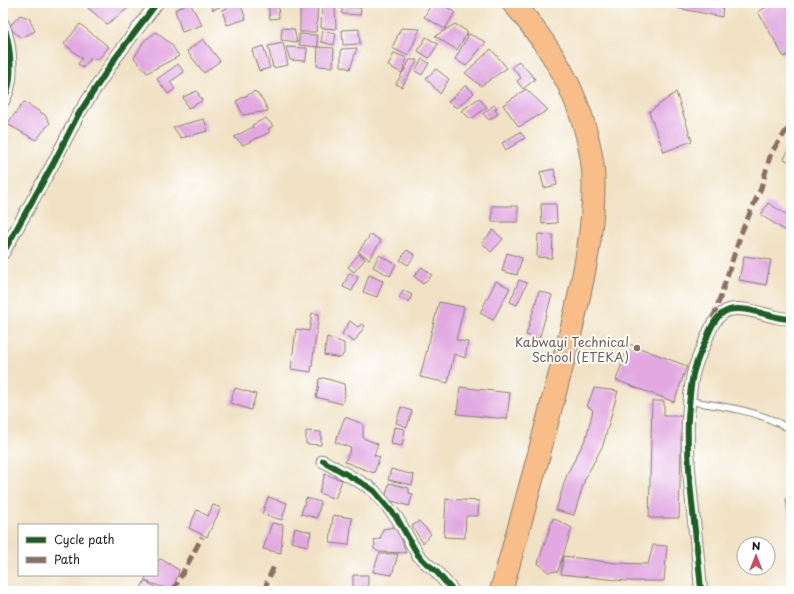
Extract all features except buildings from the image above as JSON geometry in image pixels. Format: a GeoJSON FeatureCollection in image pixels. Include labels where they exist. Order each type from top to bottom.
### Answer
{"type":"FeatureCollection","features":[{"type":"Feature","properties":{"kind":"highway"},"geometry":{"type":"LineString","coordinates":[[501,591],[518,534],[574,322],[584,275],[593,198],[593,170],[588,142],[580,114],[567,81],[553,55],[513,3]]}},
{"type":"Feature","properties":{"kind":"street"},"geometry":{"type":"LineString","coordinates":[[3,253],[54,164],[78,115],[116,57],[158,3]]}},
{"type":"Feature","properties":{"kind":"street"},"geometry":{"type":"LineString","coordinates":[[3,24],[6,30],[9,46],[10,77],[8,88],[3,100]]}},
{"type":"Feature","properties":{"kind":"street"},"geometry":{"type":"LineString","coordinates":[[701,591],[689,476],[689,401],[693,373],[710,329],[718,317],[724,312],[730,309],[743,309],[791,319]]}},
{"type":"Feature","properties":{"kind":"street"},"geometry":{"type":"LineString","coordinates":[[323,461],[374,491],[397,518],[418,555],[435,570],[453,591]]}},
{"type":"Feature","properties":{"kind":"lane"},"geometry":{"type":"LineString","coordinates":[[689,401],[751,413],[784,426],[791,424]]}},
{"type":"Feature","properties":{"kind":"marked path"},"geometry":{"type":"LineString","coordinates":[[713,319],[742,231],[761,188],[771,153],[791,124]]}},
{"type":"Feature","properties":{"kind":"marked path"},"geometry":{"type":"LineString","coordinates":[[173,591],[202,537]]}},
{"type":"Feature","properties":{"kind":"marked path"},"geometry":{"type":"LineString","coordinates":[[265,591],[274,566]]}},
{"type":"Feature","properties":{"kind":"cycle path"},"geometry":{"type":"LineString","coordinates":[[3,253],[53,164],[78,115],[116,57],[157,3]]}},
{"type":"Feature","properties":{"kind":"cycle path"},"geometry":{"type":"LineString","coordinates":[[3,24],[10,56],[10,82],[3,101]]}},
{"type":"Feature","properties":{"kind":"cycle path"},"geometry":{"type":"LineString","coordinates":[[701,591],[690,484],[688,441],[690,396],[693,374],[700,352],[717,318],[729,310],[740,309],[791,319]]}},
{"type":"Feature","properties":{"kind":"cycle path"},"geometry":{"type":"LineString","coordinates":[[323,461],[374,491],[397,518],[418,555],[435,570],[453,591]]}},
{"type":"Feature","properties":{"kind":"place","name":"Kabwayi Technical School (ETEKA)"},"geometry":{"type":"Point","coordinates":[637,348]}}]}
